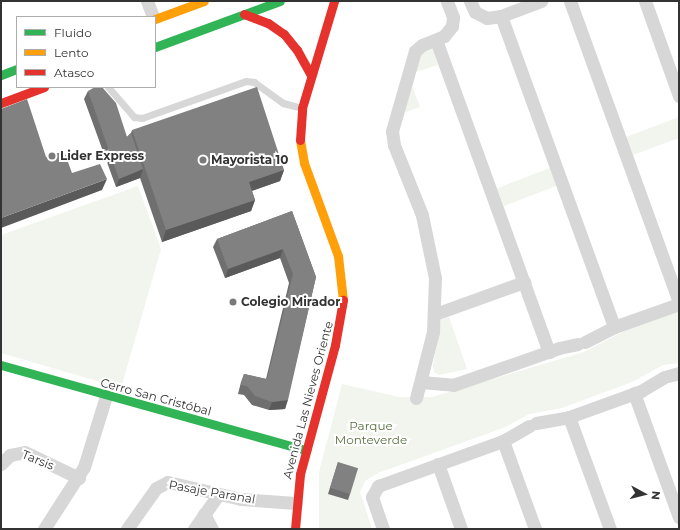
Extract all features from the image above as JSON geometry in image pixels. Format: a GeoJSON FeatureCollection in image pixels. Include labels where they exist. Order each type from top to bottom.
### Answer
{"type":"FeatureCollection","features":[{"type":"Feature","properties":{"kind":"street"},"geometry":{"type":"LineString","coordinates":[[147,1],[152,16]]}},
{"type":"Feature","properties":{"kind":"street"},"geometry":{"type":"LineString","coordinates":[[156,19],[204,1]]}},
{"type":"Feature","properties":{"kind":"street"},"geometry":{"type":"LineString","coordinates":[[156,47],[280,1]]}},
{"type":"Feature","properties":{"kind":"street","name":"Avenida Las Nieves Oriente"},"geometry":{"type":"LineString","coordinates":[[295,529],[296,503],[306,450],[340,325],[343,288],[338,256],[300,150],[298,127],[311,75],[334,1]]}},
{"type":"Feature","properties":{"kind":"street"},"geometry":{"type":"LineString","coordinates":[[416,398],[421,382],[435,314],[435,278],[428,237],[394,144],[392,131],[413,55],[422,45],[448,34],[452,26],[453,17],[447,1]]}},
{"type":"Feature","properties":{"kind":"street"},"geometry":{"type":"LineString","coordinates":[[470,1],[475,12],[482,17],[501,16],[541,1]]}},
{"type":"Feature","properties":{"kind":"street"},"geometry":{"type":"LineString","coordinates":[[421,382],[453,385],[549,352],[581,343],[614,327],[679,303],[570,1]]}},
{"type":"Feature","properties":{"kind":"street"},"geometry":{"type":"LineString","coordinates":[[645,1],[679,96]]}},
{"type":"Feature","properties":{"kind":"street"},"geometry":{"type":"LineString","coordinates":[[244,14],[268,23],[284,34],[302,57],[311,75]]}},
{"type":"Feature","properties":{"kind":"street"},"geometry":{"type":"LineString","coordinates":[[501,16],[614,327]]}},
{"type":"Feature","properties":{"kind":"street"},"geometry":{"type":"LineString","coordinates":[[436,40],[549,352]]}},
{"type":"Feature","properties":{"kind":"street"},"geometry":{"type":"LineString","coordinates":[[1,75],[16,69]]}},
{"type":"Feature","properties":{"kind":"street"},"geometry":{"type":"LineString","coordinates":[[1,103],[41,88]]}},
{"type":"Feature","properties":{"kind":"street"},"geometry":{"type":"LineString","coordinates":[[435,314],[524,282]]}},
{"type":"Feature","properties":{"kind":"street","name":"Cerro San Cristóbal"},"geometry":{"type":"LineString","coordinates":[[1,365],[106,396],[306,450]]}},
{"type":"Feature","properties":{"kind":"street"},"geometry":{"type":"LineString","coordinates":[[383,529],[372,497],[375,488],[503,441],[532,425],[569,417],[634,393],[671,375]]}},
{"type":"Feature","properties":{"kind":"street"},"geometry":{"type":"LineString","coordinates":[[634,393],[679,517]]}},
{"type":"Feature","properties":{"kind":"street"},"geometry":{"type":"LineString","coordinates":[[44,529],[78,478],[93,445],[106,396]]}},
{"type":"Feature","properties":{"kind":"street"},"geometry":{"type":"LineString","coordinates":[[569,417],[610,529]]}},
{"type":"Feature","properties":{"kind":"street"},"geometry":{"type":"LineString","coordinates":[[503,441],[535,529]]}},
{"type":"Feature","properties":{"kind":"street","name":"Tarsis"},"geometry":{"type":"LineString","coordinates":[[1,464],[10,455],[25,452],[78,478]]}},
{"type":"Feature","properties":{"kind":"street"},"geometry":{"type":"LineString","coordinates":[[438,464],[461,529]]}},
{"type":"Feature","properties":{"kind":"street","name":"Pasaje Paranal"},"geometry":{"type":"LineString","coordinates":[[127,529],[156,488],[164,483],[171,482],[218,495],[296,503]]}},
{"type":"Feature","properties":{"kind":"street"},"geometry":{"type":"LineString","coordinates":[[194,529],[218,495]]}},
{"type":"Feature","properties":{"kind":"street"},"geometry":{"type":"LineString","coordinates":[[204,514],[212,529]]}},
{"type":"Feature","properties":{"kind":"lane"},"geometry":{"type":"LineString","coordinates":[[109,88],[134,117],[142,118],[246,81],[254,82],[283,103],[302,108]]}},
{"type":"Feature","properties":{"kind":"green space"},"geometry":{"type":"Polygon","coordinates":[[[432,47],[438,65],[416,72],[422,50],[432,47]]]}},
{"type":"Feature","properties":{"kind":"green space"},"geometry":{"type":"Polygon","coordinates":[[[412,86],[420,107],[401,114],[412,86]]]}},
{"type":"Feature","properties":{"kind":"green space"},"geometry":{"type":"Polygon","coordinates":[[[679,117],[679,138],[633,155],[626,137],[679,117]]]}},
{"type":"Feature","properties":{"kind":"green space"},"geometry":{"type":"Polygon","coordinates":[[[550,168],[557,186],[504,206],[497,188],[550,168]]]}},
{"type":"Feature","properties":{"kind":"green space"},"geometry":{"type":"Polygon","coordinates":[[[138,186],[161,249],[121,388],[1,353],[1,235],[138,186]]]}},
{"type":"Feature","properties":{"kind":"green space","name":"Parque Monteverde"},"geometry":{"type":"Polygon","coordinates":[[[679,309],[679,363],[663,365],[632,382],[562,408],[529,414],[503,428],[378,473],[365,481],[360,492],[372,529],[319,529],[319,472],[342,384],[399,397],[432,397],[584,352],[626,330],[679,309]]]}},
{"type":"Feature","properties":{"kind":"green space"},"geometry":{"type":"Polygon","coordinates":[[[449,317],[467,369],[439,375],[434,372],[433,365],[441,320],[449,317]]]}},
{"type":"Feature","properties":{"kind":"building","name":"Mayorista 10"},"geometry":{"type":"Polygon","coordinates":[[[257,87],[284,170],[249,182],[255,200],[166,230],[132,130],[257,87]]]}},
{"type":"Feature","properties":{"kind":"building"},"geometry":{"type":"Polygon","coordinates":[[[93,88],[103,88],[116,103],[127,137],[131,133],[143,169],[119,179],[88,91],[93,88]]]}},
{"type":"Feature","properties":{"kind":"building"},"geometry":{"type":"Polygon","coordinates":[[[27,99],[46,157],[64,151],[72,173],[100,164],[107,179],[1,218],[1,109],[27,99]]]}},
{"type":"Feature","properties":{"kind":"building"},"geometry":{"type":"Polygon","coordinates":[[[292,211],[316,277],[288,400],[272,402],[255,396],[247,386],[241,385],[244,374],[267,379],[293,274],[283,249],[228,269],[217,239],[292,211]]]}},
{"type":"Feature","properties":{"kind":"building"},"geometry":{"type":"Polygon","coordinates":[[[338,462],[358,468],[350,494],[330,488],[338,462]]]}},
{"type":"Feature","properties":{"kind":"traffic: fast"},"geometry":{"type":"LineString","coordinates":[[156,47],[280,1]]}},
{"type":"Feature","properties":{"kind":"traffic: fast"},"geometry":{"type":"LineString","coordinates":[[1,75],[16,69]]}},
{"type":"Feature","properties":{"kind":"traffic: fast"},"geometry":{"type":"LineString","coordinates":[[1,365],[306,450]]}},
{"type":"Feature","properties":{"kind":"traffic: slow"},"geometry":{"type":"LineString","coordinates":[[156,19],[204,1]]}},
{"type":"Feature","properties":{"kind":"traffic: slow"},"geometry":{"type":"LineString","coordinates":[[300,140],[304,163],[338,256],[343,300]]}},
{"type":"Feature","properties":{"kind":"traffic: jam"},"geometry":{"type":"LineString","coordinates":[[300,140],[302,108],[334,1]]}},
{"type":"Feature","properties":{"kind":"traffic: jam"},"geometry":{"type":"LineString","coordinates":[[244,14],[268,23],[284,34],[297,50],[311,75]]}},
{"type":"Feature","properties":{"kind":"traffic: jam"},"geometry":{"type":"LineString","coordinates":[[1,103],[41,88]]}},
{"type":"Feature","properties":{"kind":"traffic: jam"},"geometry":{"type":"LineString","coordinates":[[295,529],[300,474],[335,345],[343,300]]}},
{"type":"Feature","properties":{"kind":"place","name":"Lider Express"},"geometry":{"type":"Point","coordinates":[52,156]}},
{"type":"Feature","properties":{"kind":"place","name":"Mayorista 10"},"geometry":{"type":"Point","coordinates":[203,160]}},
{"type":"Feature","properties":{"kind":"place","name":"Colegio Mirador"},"geometry":{"type":"Point","coordinates":[233,302]}}]}
